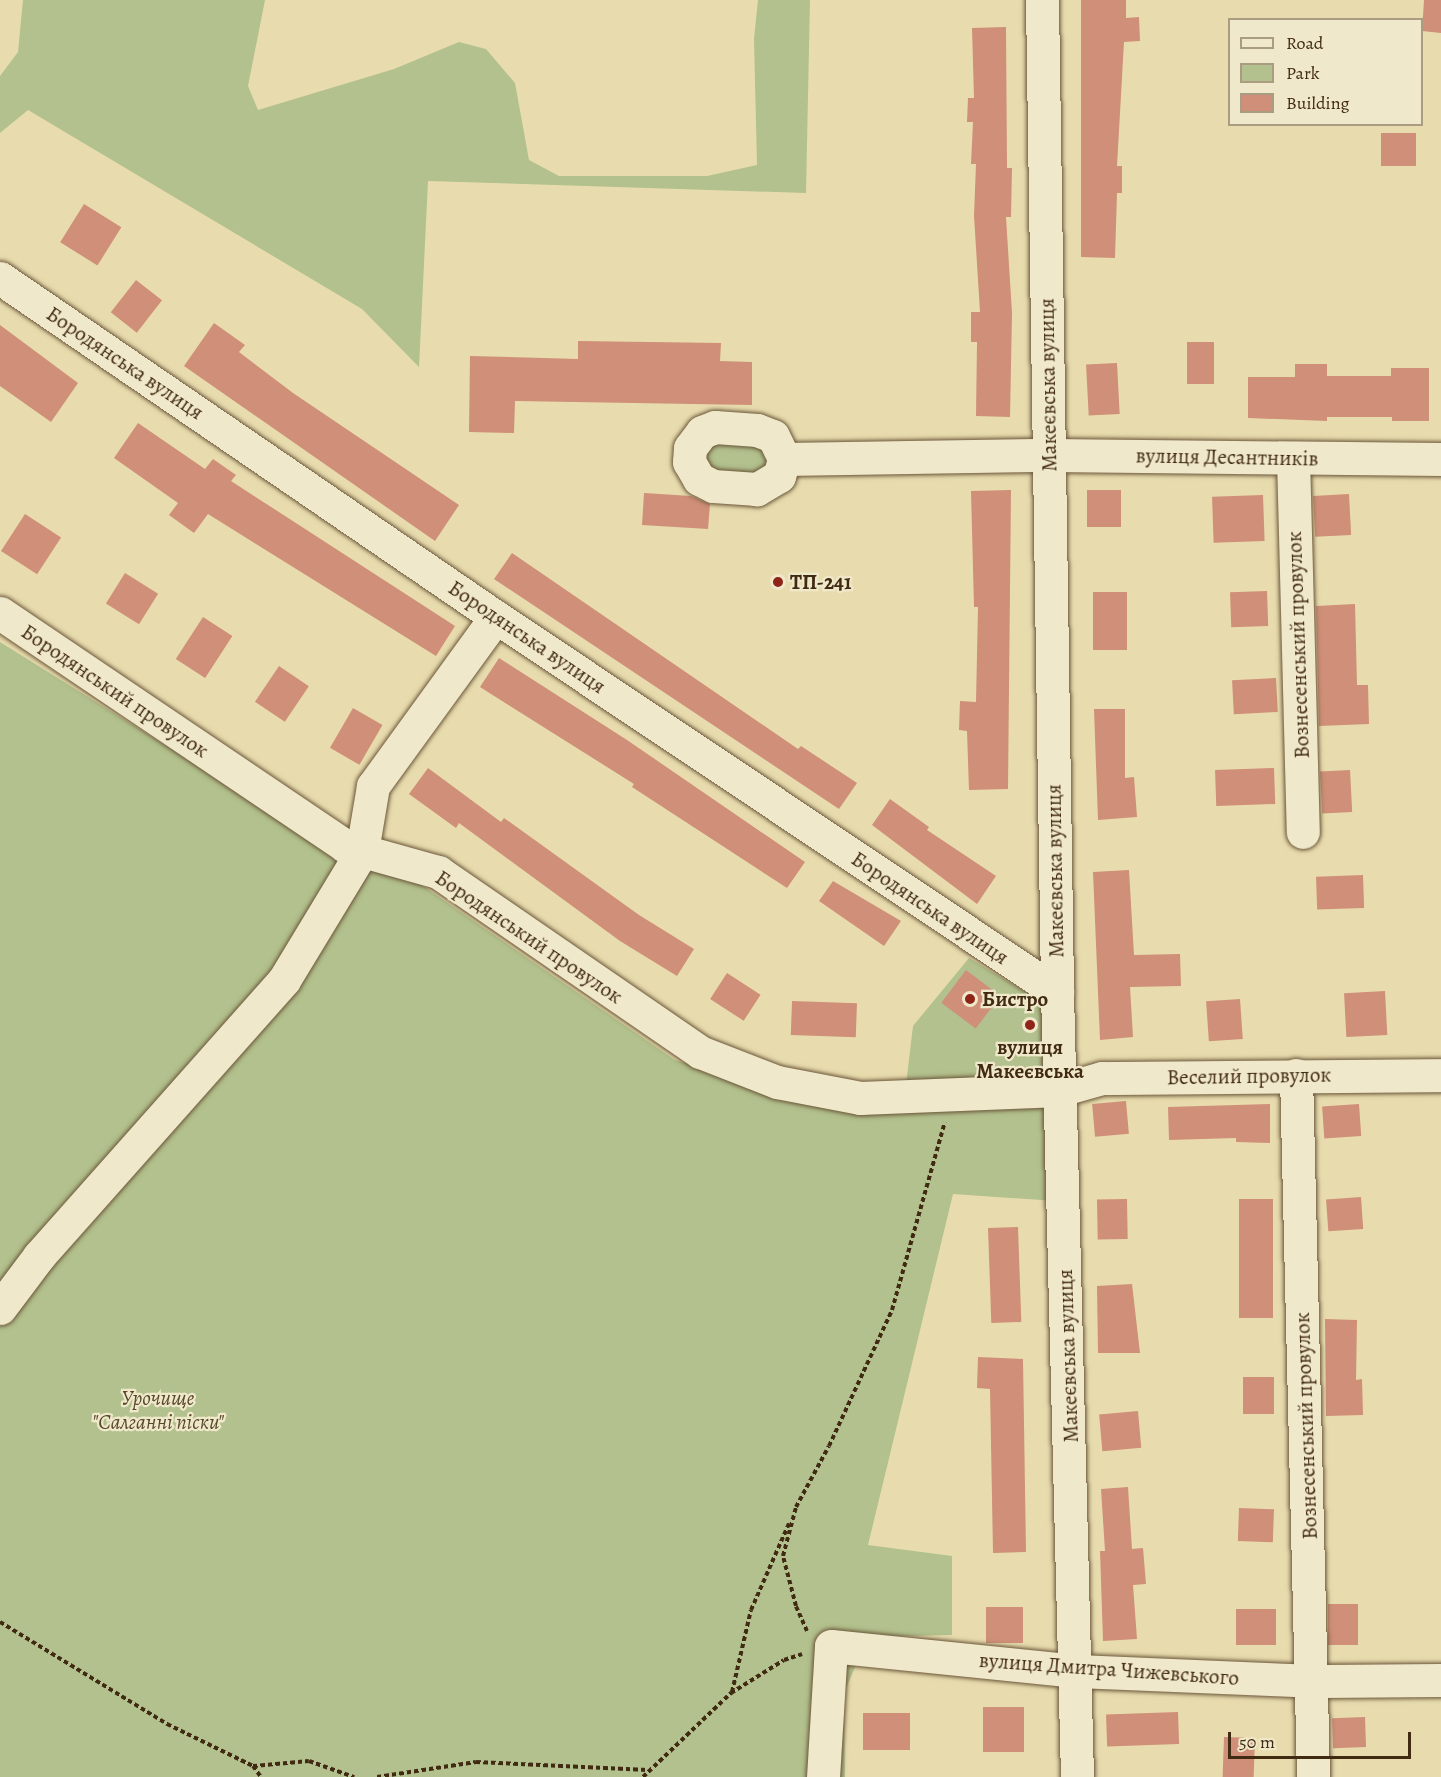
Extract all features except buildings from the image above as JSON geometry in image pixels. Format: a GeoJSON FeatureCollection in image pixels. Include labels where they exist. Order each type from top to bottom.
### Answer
{"type":"FeatureCollection","features":[{"type":"Feature","properties":{"kind":"street","name":"Макеєвська вулиця"},"geometry":{"type":"LineString","coordinates":[[1042,0],[1056,992],[1077,1671],[1077,1777]]}},
{"type":"Feature","properties":{"kind":"street","name":"Бородянська вулиця"},"geometry":{"type":"LineString","coordinates":[[0,278],[496,617],[1056,992]]}},
{"type":"Feature","properties":{"kind":"street","name":"вулиця Десантників"},"geometry":{"type":"LineString","coordinates":[[784,459],[1013,455],[1441,459]]}},
{"type":"Feature","properties":{"kind":"street","name":"Вознесенський провулок"},"geometry":{"type":"LineString","coordinates":[[1293,458],[1302,832]]}},
{"type":"Feature","properties":{"kind":"street"},"geometry":{"type":"LineString","coordinates":[[0,1308],[39,1256],[284,980],[362,851],[373,786],[496,617]]}},
{"type":"Feature","properties":{"kind":"street","name":"Бородянський провулок"},"geometry":{"type":"LineString","coordinates":[[2,618],[345,846],[438,872],[700,1052],[777,1082],[860,1098],[949,1094]]}},
{"type":"Feature","properties":{"kind":"street","name":"Вознесенський провулок"},"geometry":{"type":"LineString","coordinates":[[1296,1075],[1313,1681],[1313,1777]]}},
{"type":"Feature","properties":{"kind":"street","name":"Веселий провулок"},"geometry":{"type":"LineString","coordinates":[[949,1094],[1060,1090],[1102,1078],[1441,1075]]}},
{"type":"Feature","properties":{"kind":"street"},"geometry":{"type":"LineString","coordinates":[[823,1777],[827,1699],[824,1648]]}},
{"type":"Feature","properties":{"kind":"street","name":"вулиця Дмитра Чижевського"},"geometry":{"type":"LineString","coordinates":[[824,1648],[1077,1671],[1313,1681],[1441,1680]]}},
{"type":"Feature","properties":{"kind":"path"},"geometry":{"type":"LineString","coordinates":[[732,1693],[751,1610],[796,1507],[829,1446],[892,1310],[944,1129],[949,1094]]}},
{"type":"Feature","properties":{"kind":"path"},"geometry":{"type":"LineString","coordinates":[[642,1777],[732,1693],[784,1660],[824,1648],[796,1606],[783,1556],[796,1507]]}},
{"type":"Feature","properties":{"kind":"path"},"geometry":{"type":"LineString","coordinates":[[0,1622],[167,1724],[253,1766],[261,1777]]}},
{"type":"Feature","properties":{"kind":"path"},"geometry":{"type":"LineString","coordinates":[[253,1766],[309,1761],[354,1777]]}},
{"type":"Feature","properties":{"kind":"path"},"geometry":{"type":"LineString","coordinates":[[376,1777],[476,1762],[648,1770]]}},
{"type":"Feature","properties":{"kind":"green space"},"geometry":{"type":"Polygon","coordinates":[[[23,0],[265,0],[248,86],[258,110],[394,69],[459,42],[486,49],[515,83],[529,160],[559,176],[707,176],[757,165],[754,39],[758,0],[810,0],[806,193],[428,181],[419,367],[362,309],[28,110],[0,133],[0,76],[18,52],[23,0]]]}},
{"type":"Feature","properties":{"kind":"green space"},"geometry":{"type":"Polygon","coordinates":[[[709,440],[768,446],[766,475],[712,475],[701,449],[709,440]]]}},
{"type":"Feature","properties":{"kind":"green space","name":"Урочище \"Салганні піски\""},"geometry":{"type":"Polygon","coordinates":[[[0,642],[341,855],[410,877],[675,1060],[850,1112],[903,1110],[913,1026],[969,958],[1054,1009],[1057,1201],[953,1194],[868,1545],[952,1556],[952,1635],[868,1637],[844,1693],[845,1777],[0,1777],[0,642]]]}},
{"type":"Feature","properties":{"kind":"place","name":"ТП-241"},"geometry":{"type":"Point","coordinates":[778,582]}},
{"type":"Feature","properties":{"kind":"place","name":"Бистро"},"geometry":{"type":"Point","coordinates":[970,999]}},
{"type":"Feature","properties":{"kind":"place","name":"вулиця Макеєвська"},"geometry":{"type":"Point","coordinates":[1030,1025]}}]}
